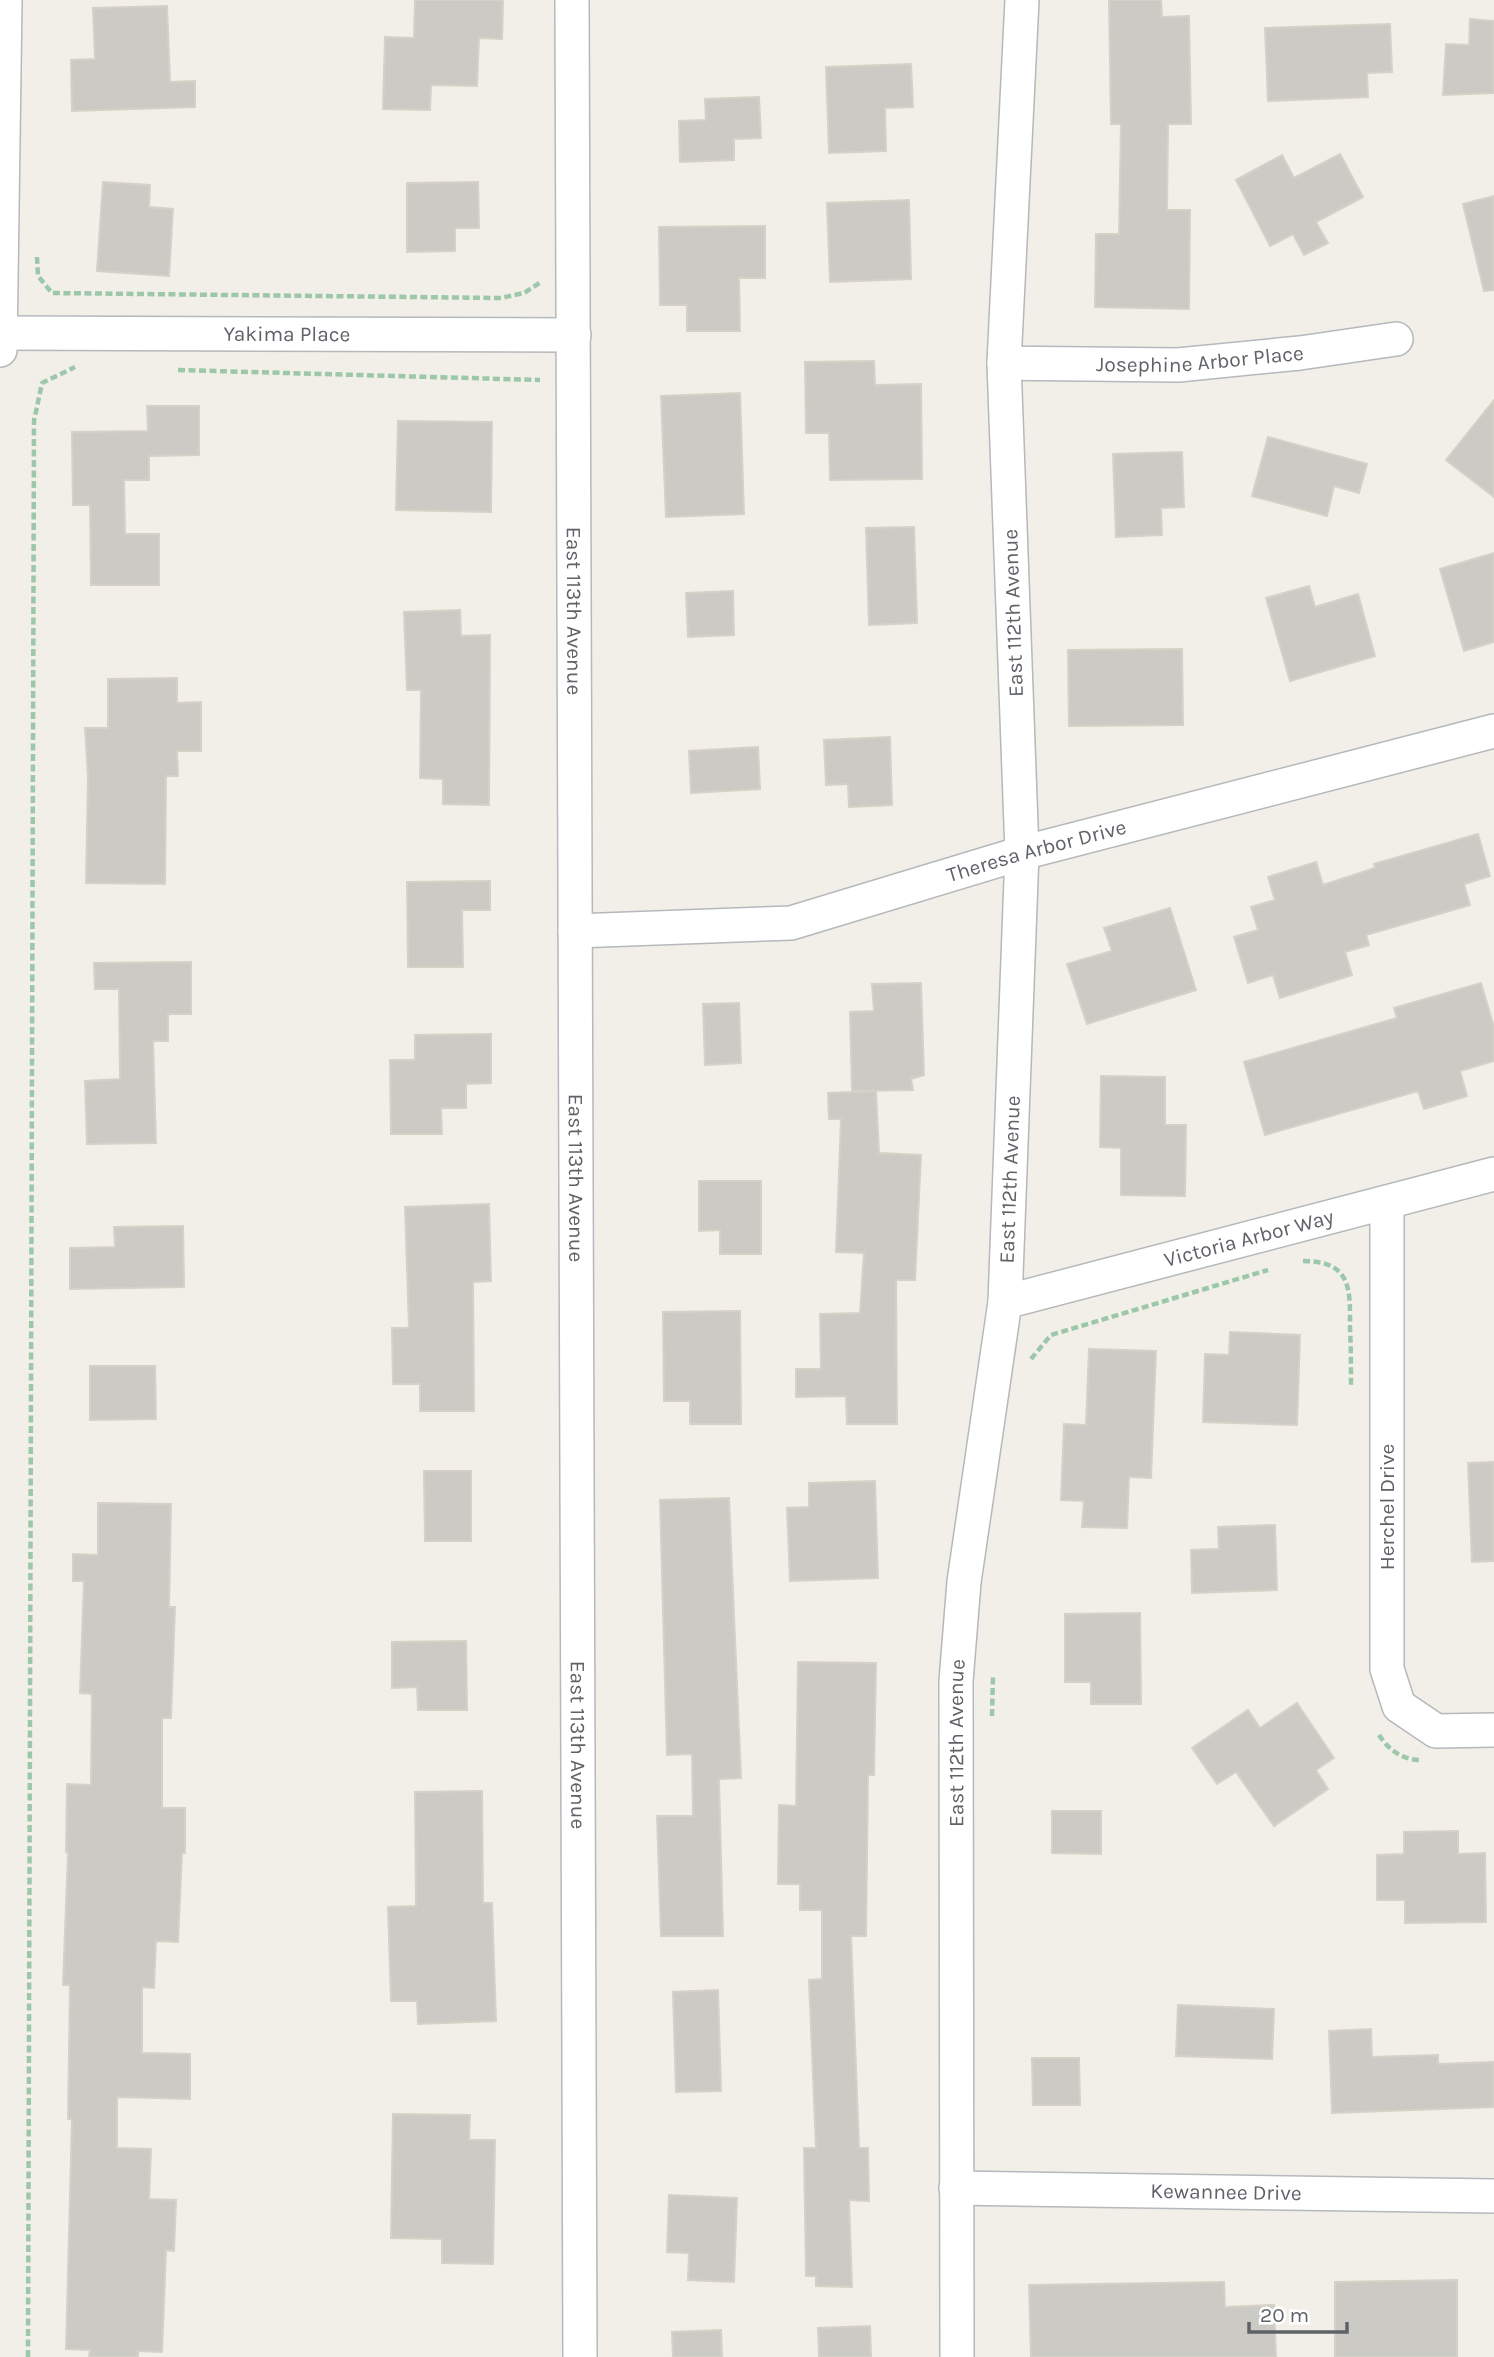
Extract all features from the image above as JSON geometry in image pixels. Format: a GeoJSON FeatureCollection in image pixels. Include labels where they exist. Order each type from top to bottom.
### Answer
{"type":"FeatureCollection","features":[{"type":"Feature","properties":{"kind":"street"},"geometry":{"type":"LineString","coordinates":[[0,350],[5,0]]}},
{"type":"Feature","properties":{"kind":"street","name":"East 113th Avenue"},"geometry":{"type":"LineString","coordinates":[[572,0],[580,2357]]}},
{"type":"Feature","properties":{"kind":"street","name":"East 112th Avenue"},"geometry":{"type":"LineString","coordinates":[[957,2357],[956,1681],[964,1583],[1005,1302],[1022,853],[1004,363],[1022,0]]}},
{"type":"Feature","properties":{"kind":"street","name":"Yakima Place"},"geometry":{"type":"LineString","coordinates":[[0,333],[574,335]]}},
{"type":"Feature","properties":{"kind":"street","name":"Josephine Arbor Place"},"geometry":{"type":"LineString","coordinates":[[1004,363],[1178,365],[1300,353],[1396,339]]}},
{"type":"Feature","properties":{"kind":"street","name":"Theresa Arbor Drive"},"geometry":{"type":"LineString","coordinates":[[575,931],[791,923],[1022,853],[1494,731]]}},
{"type":"Feature","properties":{"kind":"street","name":"Victoria Arbor Way"},"geometry":{"type":"LineString","coordinates":[[1005,1302],[1494,1174]]}},
{"type":"Feature","properties":{"kind":"street","name":"Herchel Drive"},"geometry":{"type":"LineString","coordinates":[[1387,1203],[1387,1669],[1399,1706],[1436,1731],[1494,1730]]}},
{"type":"Feature","properties":{"kind":"street","name":"Kewannee Drive"},"geometry":{"type":"LineString","coordinates":[[956,2188],[1494,2196]]}},
{"type":"Feature","properties":{"kind":"path"},"geometry":{"type":"LineString","coordinates":[[52,293],[501,298],[524,293],[542,281]]}},
{"type":"Feature","properties":{"kind":"path"},"geometry":{"type":"LineString","coordinates":[[28,2357],[34,421],[43,383],[75,367],[89,367]]}},
{"type":"Feature","properties":{"kind":"path"},"geometry":{"type":"LineString","coordinates":[[172,370],[545,380]]}},
{"type":"Feature","properties":{"kind":"path"},"geometry":{"type":"LineString","coordinates":[[1301,1261],[1317,1261],[1338,1269],[1350,1289],[1351,1386]]}},
{"type":"Feature","properties":{"kind":"path"},"geometry":{"type":"LineString","coordinates":[[1030,1360],[1051,1335],[1274,1269]]}},
{"type":"Feature","properties":{"kind":"path"},"geometry":{"type":"LineString","coordinates":[[992,1721],[993,1665]]}},
{"type":"Feature","properties":{"kind":"path"},"geometry":{"type":"LineString","coordinates":[[1373,1726],[1387,1747],[1411,1760],[1425,1760]]}},
{"type":"Feature","properties":{"kind":"building"},"geometry":{"type":"Polygon","coordinates":[[[415,0],[503,0],[502,39],[479,38],[477,86],[431,85],[430,110],[383,109],[385,37],[414,38],[415,0]]]}},
{"type":"Feature","properties":{"kind":"building"},"geometry":{"type":"Polygon","coordinates":[[[1109,0],[1161,0],[1162,17],[1189,16],[1191,124],[1168,124],[1167,210],[1190,210],[1189,309],[1095,307],[1096,234],[1119,234],[1121,124],[1111,124],[1109,0]]]}},
{"type":"Feature","properties":{"kind":"building"},"geometry":{"type":"Polygon","coordinates":[[[167,6],[170,82],[195,81],[195,107],[72,111],[71,60],[95,59],[93,8],[167,6]]]}},
{"type":"Feature","properties":{"kind":"building"},"geometry":{"type":"Polygon","coordinates":[[[1470,19],[1494,21],[1494,93],[1443,95],[1446,44],[1469,45],[1470,19]]]}},
{"type":"Feature","properties":{"kind":"building"},"geometry":{"type":"Polygon","coordinates":[[[1390,24],[1392,72],[1367,73],[1368,97],[1268,101],[1265,28],[1390,24]]]}},
{"type":"Feature","properties":{"kind":"building"},"geometry":{"type":"Polygon","coordinates":[[[911,64],[913,107],[885,108],[886,151],[829,153],[826,67],[911,64]]]}},
{"type":"Feature","properties":{"kind":"building"},"geometry":{"type":"Polygon","coordinates":[[[759,97],[761,138],[734,139],[734,160],[680,162],[679,121],[706,120],[705,99],[759,97]]]}},
{"type":"Feature","properties":{"kind":"building"},"geometry":{"type":"Polygon","coordinates":[[[1340,154],[1363,197],[1316,222],[1328,243],[1304,255],[1293,234],[1270,246],[1236,180],[1282,155],[1294,178],[1340,154]]]}},
{"type":"Feature","properties":{"kind":"building"},"geometry":{"type":"Polygon","coordinates":[[[103,182],[150,185],[149,207],[173,209],[169,276],[97,271],[103,182]]]}},
{"type":"Feature","properties":{"kind":"building"},"geometry":{"type":"Polygon","coordinates":[[[478,182],[479,228],[455,228],[455,251],[407,252],[407,183],[478,182]]]}},
{"type":"Feature","properties":{"kind":"building"},"geometry":{"type":"Polygon","coordinates":[[[1494,196],[1494,290],[1484,291],[1463,204],[1494,196]]]}},
{"type":"Feature","properties":{"kind":"building"},"geometry":{"type":"Polygon","coordinates":[[[909,200],[911,279],[830,282],[827,203],[909,200]]]}},
{"type":"Feature","properties":{"kind":"building"},"geometry":{"type":"Polygon","coordinates":[[[765,226],[765,278],[739,278],[740,331],[687,331],[687,305],[660,305],[659,227],[765,226]]]}},
{"type":"Feature","properties":{"kind":"building"},"geometry":{"type":"Polygon","coordinates":[[[874,361],[875,385],[921,384],[922,479],[830,480],[829,433],[806,433],[805,362],[874,361]]]}},
{"type":"Feature","properties":{"kind":"building"},"geometry":{"type":"Polygon","coordinates":[[[740,393],[744,514],[666,517],[661,396],[740,393]]]}},
{"type":"Feature","properties":{"kind":"building"},"geometry":{"type":"Polygon","coordinates":[[[1494,400],[1494,497],[1446,460],[1494,400]]]}},
{"type":"Feature","properties":{"kind":"building"},"geometry":{"type":"Polygon","coordinates":[[[147,406],[199,406],[199,455],[149,456],[149,480],[124,480],[125,534],[159,534],[159,585],[91,585],[90,505],[73,505],[72,432],[148,431],[147,406]]]}},
{"type":"Feature","properties":{"kind":"building"},"geometry":{"type":"Polygon","coordinates":[[[398,421],[492,422],[491,512],[396,510],[398,421]]]}},
{"type":"Feature","properties":{"kind":"building"},"geometry":{"type":"Polygon","coordinates":[[[1268,437],[1367,464],[1359,493],[1334,486],[1327,516],[1252,496],[1268,437]]]}},
{"type":"Feature","properties":{"kind":"building"},"geometry":{"type":"Polygon","coordinates":[[[1182,452],[1184,507],[1161,508],[1162,535],[1116,537],[1113,454],[1182,452]]]}},
{"type":"Feature","properties":{"kind":"building"},"geometry":{"type":"Polygon","coordinates":[[[914,527],[917,623],[869,625],[866,528],[914,527]]]}},
{"type":"Feature","properties":{"kind":"building"},"geometry":{"type":"Polygon","coordinates":[[[1494,553],[1494,642],[1464,651],[1440,569],[1494,553]]]}},
{"type":"Feature","properties":{"kind":"building"},"geometry":{"type":"Polygon","coordinates":[[[1309,586],[1315,607],[1358,594],[1375,656],[1290,681],[1266,598],[1309,586]]]}},
{"type":"Feature","properties":{"kind":"building"},"geometry":{"type":"Polygon","coordinates":[[[733,591],[734,635],[688,637],[686,593],[733,591]]]}},
{"type":"Feature","properties":{"kind":"building"},"geometry":{"type":"Polygon","coordinates":[[[460,610],[461,636],[490,635],[489,805],[443,804],[443,779],[420,778],[421,690],[407,690],[404,612],[460,610]]]}},
{"type":"Feature","properties":{"kind":"building"},"geometry":{"type":"Polygon","coordinates":[[[1182,649],[1183,725],[1069,726],[1068,650],[1182,649]]]}},
{"type":"Feature","properties":{"kind":"building"},"geometry":{"type":"Polygon","coordinates":[[[177,678],[177,703],[201,702],[201,751],[177,751],[178,776],[166,776],[165,884],[86,883],[88,777],[85,728],[108,728],[108,679],[177,678]]]}},
{"type":"Feature","properties":{"kind":"building"},"geometry":{"type":"Polygon","coordinates":[[[890,737],[892,805],[849,807],[848,784],[826,785],[824,740],[890,737]]]}},
{"type":"Feature","properties":{"kind":"building"},"geometry":{"type":"Polygon","coordinates":[[[758,747],[760,789],[691,793],[689,751],[758,747]]]}},
{"type":"Feature","properties":{"kind":"building"},"geometry":{"type":"Polygon","coordinates":[[[1478,834],[1490,876],[1464,884],[1470,905],[1366,935],[1369,945],[1345,952],[1352,975],[1280,998],[1273,975],[1248,983],[1234,937],[1258,930],[1251,907],[1275,900],[1268,877],[1316,862],[1323,885],[1375,868],[1374,864],[1478,834]]]}},
{"type":"Feature","properties":{"kind":"building"},"geometry":{"type":"Polygon","coordinates":[[[490,881],[490,910],[462,910],[463,967],[408,967],[407,882],[490,881]]]}},
{"type":"Feature","properties":{"kind":"building"},"geometry":{"type":"Polygon","coordinates":[[[1170,908],[1196,990],[1087,1024],[1067,964],[1112,951],[1104,928],[1170,908]]]}},
{"type":"Feature","properties":{"kind":"building"},"geometry":{"type":"Polygon","coordinates":[[[191,962],[191,1014],[168,1014],[168,1041],[153,1041],[156,1143],[87,1144],[85,1081],[120,1079],[119,989],[95,989],[94,963],[191,962]]]}},
{"type":"Feature","properties":{"kind":"building"},"geometry":{"type":"Polygon","coordinates":[[[921,983],[924,1075],[911,1079],[913,1090],[852,1091],[850,1012],[874,1011],[872,984],[921,983]]]}},
{"type":"Feature","properties":{"kind":"building"},"geometry":{"type":"Polygon","coordinates":[[[1481,983],[1494,1027],[1494,1061],[1460,1071],[1467,1096],[1424,1109],[1418,1091],[1265,1135],[1244,1062],[1397,1018],[1394,1008],[1481,983]]]}},
{"type":"Feature","properties":{"kind":"building"},"geometry":{"type":"Polygon","coordinates":[[[739,1003],[741,1063],[705,1065],[703,1004],[739,1003]]]}},
{"type":"Feature","properties":{"kind":"building"},"geometry":{"type":"Polygon","coordinates":[[[491,1034],[491,1083],[466,1084],[466,1108],[441,1108],[442,1134],[391,1134],[390,1060],[415,1060],[415,1035],[491,1034]]]}},
{"type":"Feature","properties":{"kind":"building"},"geometry":{"type":"Polygon","coordinates":[[[1101,1076],[1165,1077],[1165,1125],[1186,1125],[1185,1196],[1121,1195],[1121,1148],[1100,1147],[1101,1076]]]}},
{"type":"Feature","properties":{"kind":"building"},"geometry":{"type":"Polygon","coordinates":[[[876,1091],[879,1153],[921,1155],[915,1280],[896,1280],[897,1424],[847,1424],[846,1396],[796,1397],[796,1369],[821,1369],[820,1314],[860,1313],[864,1253],[836,1252],[841,1119],[829,1119],[828,1093],[876,1091]]]}},
{"type":"Feature","properties":{"kind":"building"},"geometry":{"type":"Polygon","coordinates":[[[699,1181],[761,1181],[761,1254],[720,1254],[720,1230],[699,1231],[699,1181]]]}},
{"type":"Feature","properties":{"kind":"building"},"geometry":{"type":"Polygon","coordinates":[[[489,1204],[491,1281],[473,1282],[474,1411],[420,1411],[420,1384],[393,1384],[392,1328],[409,1328],[405,1207],[489,1204]]]}},
{"type":"Feature","properties":{"kind":"building"},"geometry":{"type":"Polygon","coordinates":[[[183,1226],[184,1287],[70,1289],[70,1248],[115,1247],[114,1227],[183,1226]]]}},
{"type":"Feature","properties":{"kind":"building"},"geometry":{"type":"Polygon","coordinates":[[[740,1311],[741,1424],[690,1424],[690,1401],[664,1401],[663,1312],[740,1311]]]}},
{"type":"Feature","properties":{"kind":"building"},"geometry":{"type":"Polygon","coordinates":[[[1230,1332],[1300,1335],[1297,1425],[1203,1422],[1205,1354],[1229,1355],[1230,1332]]]}},
{"type":"Feature","properties":{"kind":"building"},"geometry":{"type":"Polygon","coordinates":[[[1089,1349],[1156,1351],[1151,1478],[1129,1477],[1127,1528],[1082,1527],[1084,1501],[1061,1500],[1064,1424],[1086,1425],[1089,1349]]]}},
{"type":"Feature","properties":{"kind":"building"},"geometry":{"type":"Polygon","coordinates":[[[90,1366],[155,1366],[156,1419],[90,1420],[90,1366]]]}},
{"type":"Feature","properties":{"kind":"building"},"geometry":{"type":"Polygon","coordinates":[[[1494,1462],[1494,1561],[1472,1562],[1468,1463],[1494,1462]]]}},
{"type":"Feature","properties":{"kind":"building"},"geometry":{"type":"Polygon","coordinates":[[[424,1471],[471,1471],[471,1541],[425,1541],[424,1471]]]}},
{"type":"Feature","properties":{"kind":"building"},"geometry":{"type":"Polygon","coordinates":[[[875,1481],[878,1578],[790,1581],[787,1508],[809,1507],[809,1483],[875,1481]]]}},
{"type":"Feature","properties":{"kind":"building"},"geometry":{"type":"Polygon","coordinates":[[[729,1498],[741,1778],[719,1779],[723,1936],[661,1936],[657,1816],[693,1816],[692,1754],[667,1755],[660,1500],[729,1498]]]}},
{"type":"Feature","properties":{"kind":"building"},"geometry":{"type":"Polygon","coordinates":[[[98,1503],[171,1504],[169,1607],[175,1607],[171,1718],[162,1718],[162,1808],[185,1808],[185,1853],[182,1853],[178,1942],[156,1941],[154,1988],[142,1987],[142,2053],[190,2054],[190,2099],[117,2097],[117,2148],[151,2149],[149,2199],[176,2200],[174,2251],[166,2250],[162,2352],[138,2351],[138,2357],[89,2357],[90,2350],[66,2349],[72,2119],[68,2119],[70,1985],[63,1985],[68,1852],[67,1784],[91,1785],[92,1694],[80,1693],[84,1581],[73,1581],[73,1554],[98,1555],[98,1503]]]}},
{"type":"Feature","properties":{"kind":"building"},"geometry":{"type":"Polygon","coordinates":[[[1275,1525],[1277,1590],[1192,1593],[1191,1550],[1219,1549],[1218,1527],[1275,1525]]]}},
{"type":"Feature","properties":{"kind":"building"},"geometry":{"type":"Polygon","coordinates":[[[1140,1613],[1141,1704],[1091,1704],[1091,1682],[1065,1682],[1065,1614],[1140,1613]]]}},
{"type":"Feature","properties":{"kind":"building"},"geometry":{"type":"Polygon","coordinates":[[[466,1641],[467,1710],[418,1710],[417,1687],[392,1688],[392,1642],[466,1641]]]}},
{"type":"Feature","properties":{"kind":"building"},"geometry":{"type":"Polygon","coordinates":[[[798,1662],[876,1663],[874,1775],[868,1775],[866,1936],[851,1936],[859,2148],[868,2148],[869,2201],[849,2200],[852,2287],[816,2286],[816,2276],[806,2276],[804,2148],[816,2148],[809,1980],[822,1979],[822,1910],[800,1910],[800,1884],[778,1884],[779,1805],[796,1806],[798,1662]]]}},
{"type":"Feature","properties":{"kind":"building"},"geometry":{"type":"Polygon","coordinates":[[[1297,1703],[1334,1758],[1316,1770],[1328,1789],[1274,1826],[1236,1772],[1217,1784],[1192,1748],[1248,1710],[1260,1728],[1297,1703]]]}},
{"type":"Feature","properties":{"kind":"building"},"geometry":{"type":"Polygon","coordinates":[[[482,1791],[483,1903],[492,1903],[496,2021],[418,2024],[417,2001],[391,2001],[388,1907],[416,1906],[415,1792],[482,1791]]]}},
{"type":"Feature","properties":{"kind":"building"},"geometry":{"type":"Polygon","coordinates":[[[1052,1811],[1101,1811],[1101,1854],[1052,1853],[1052,1811]]]}},
{"type":"Feature","properties":{"kind":"building"},"geometry":{"type":"Polygon","coordinates":[[[1458,1831],[1458,1854],[1485,1853],[1486,1922],[1405,1923],[1405,1900],[1377,1900],[1377,1855],[1404,1854],[1404,1832],[1458,1831]]]}},
{"type":"Feature","properties":{"kind":"building"},"geometry":{"type":"Polygon","coordinates":[[[718,1990],[721,2091],[676,2092],[673,1992],[718,1990]]]}},
{"type":"Feature","properties":{"kind":"building"},"geometry":{"type":"Polygon","coordinates":[[[1178,2005],[1274,2009],[1272,2059],[1176,2056],[1178,2005]]]}},
{"type":"Feature","properties":{"kind":"building"},"geometry":{"type":"Polygon","coordinates":[[[1371,2029],[1372,2057],[1438,2055],[1438,2064],[1494,2062],[1494,2107],[1332,2113],[1329,2031],[1371,2029]]]}},
{"type":"Feature","properties":{"kind":"building"},"geometry":{"type":"Polygon","coordinates":[[[1032,2058],[1079,2058],[1080,2105],[1033,2105],[1032,2058]]]}},
{"type":"Feature","properties":{"kind":"building"},"geometry":{"type":"Polygon","coordinates":[[[393,2114],[470,2115],[469,2140],[495,2140],[493,2264],[442,2263],[442,2239],[391,2238],[393,2114]]]}},
{"type":"Feature","properties":{"kind":"building"},"geometry":{"type":"Polygon","coordinates":[[[669,2195],[737,2198],[734,2282],[688,2280],[689,2253],[667,2252],[669,2195]]]}},
{"type":"Feature","properties":{"kind":"building"},"geometry":{"type":"Polygon","coordinates":[[[1457,2280],[1457,2357],[1335,2357],[1335,2282],[1457,2280]]]}},
{"type":"Feature","properties":{"kind":"building"},"geometry":{"type":"Polygon","coordinates":[[[1224,2282],[1225,2307],[1274,2305],[1276,2357],[1031,2357],[1029,2285],[1224,2282]]]}},
{"type":"Feature","properties":{"kind":"building"},"geometry":{"type":"Polygon","coordinates":[[[870,2326],[871,2357],[819,2357],[818,2328],[870,2326]]]}},
{"type":"Feature","properties":{"kind":"building"},"geometry":{"type":"Polygon","coordinates":[[[721,2330],[722,2357],[673,2357],[672,2332],[721,2330]]]}}]}
